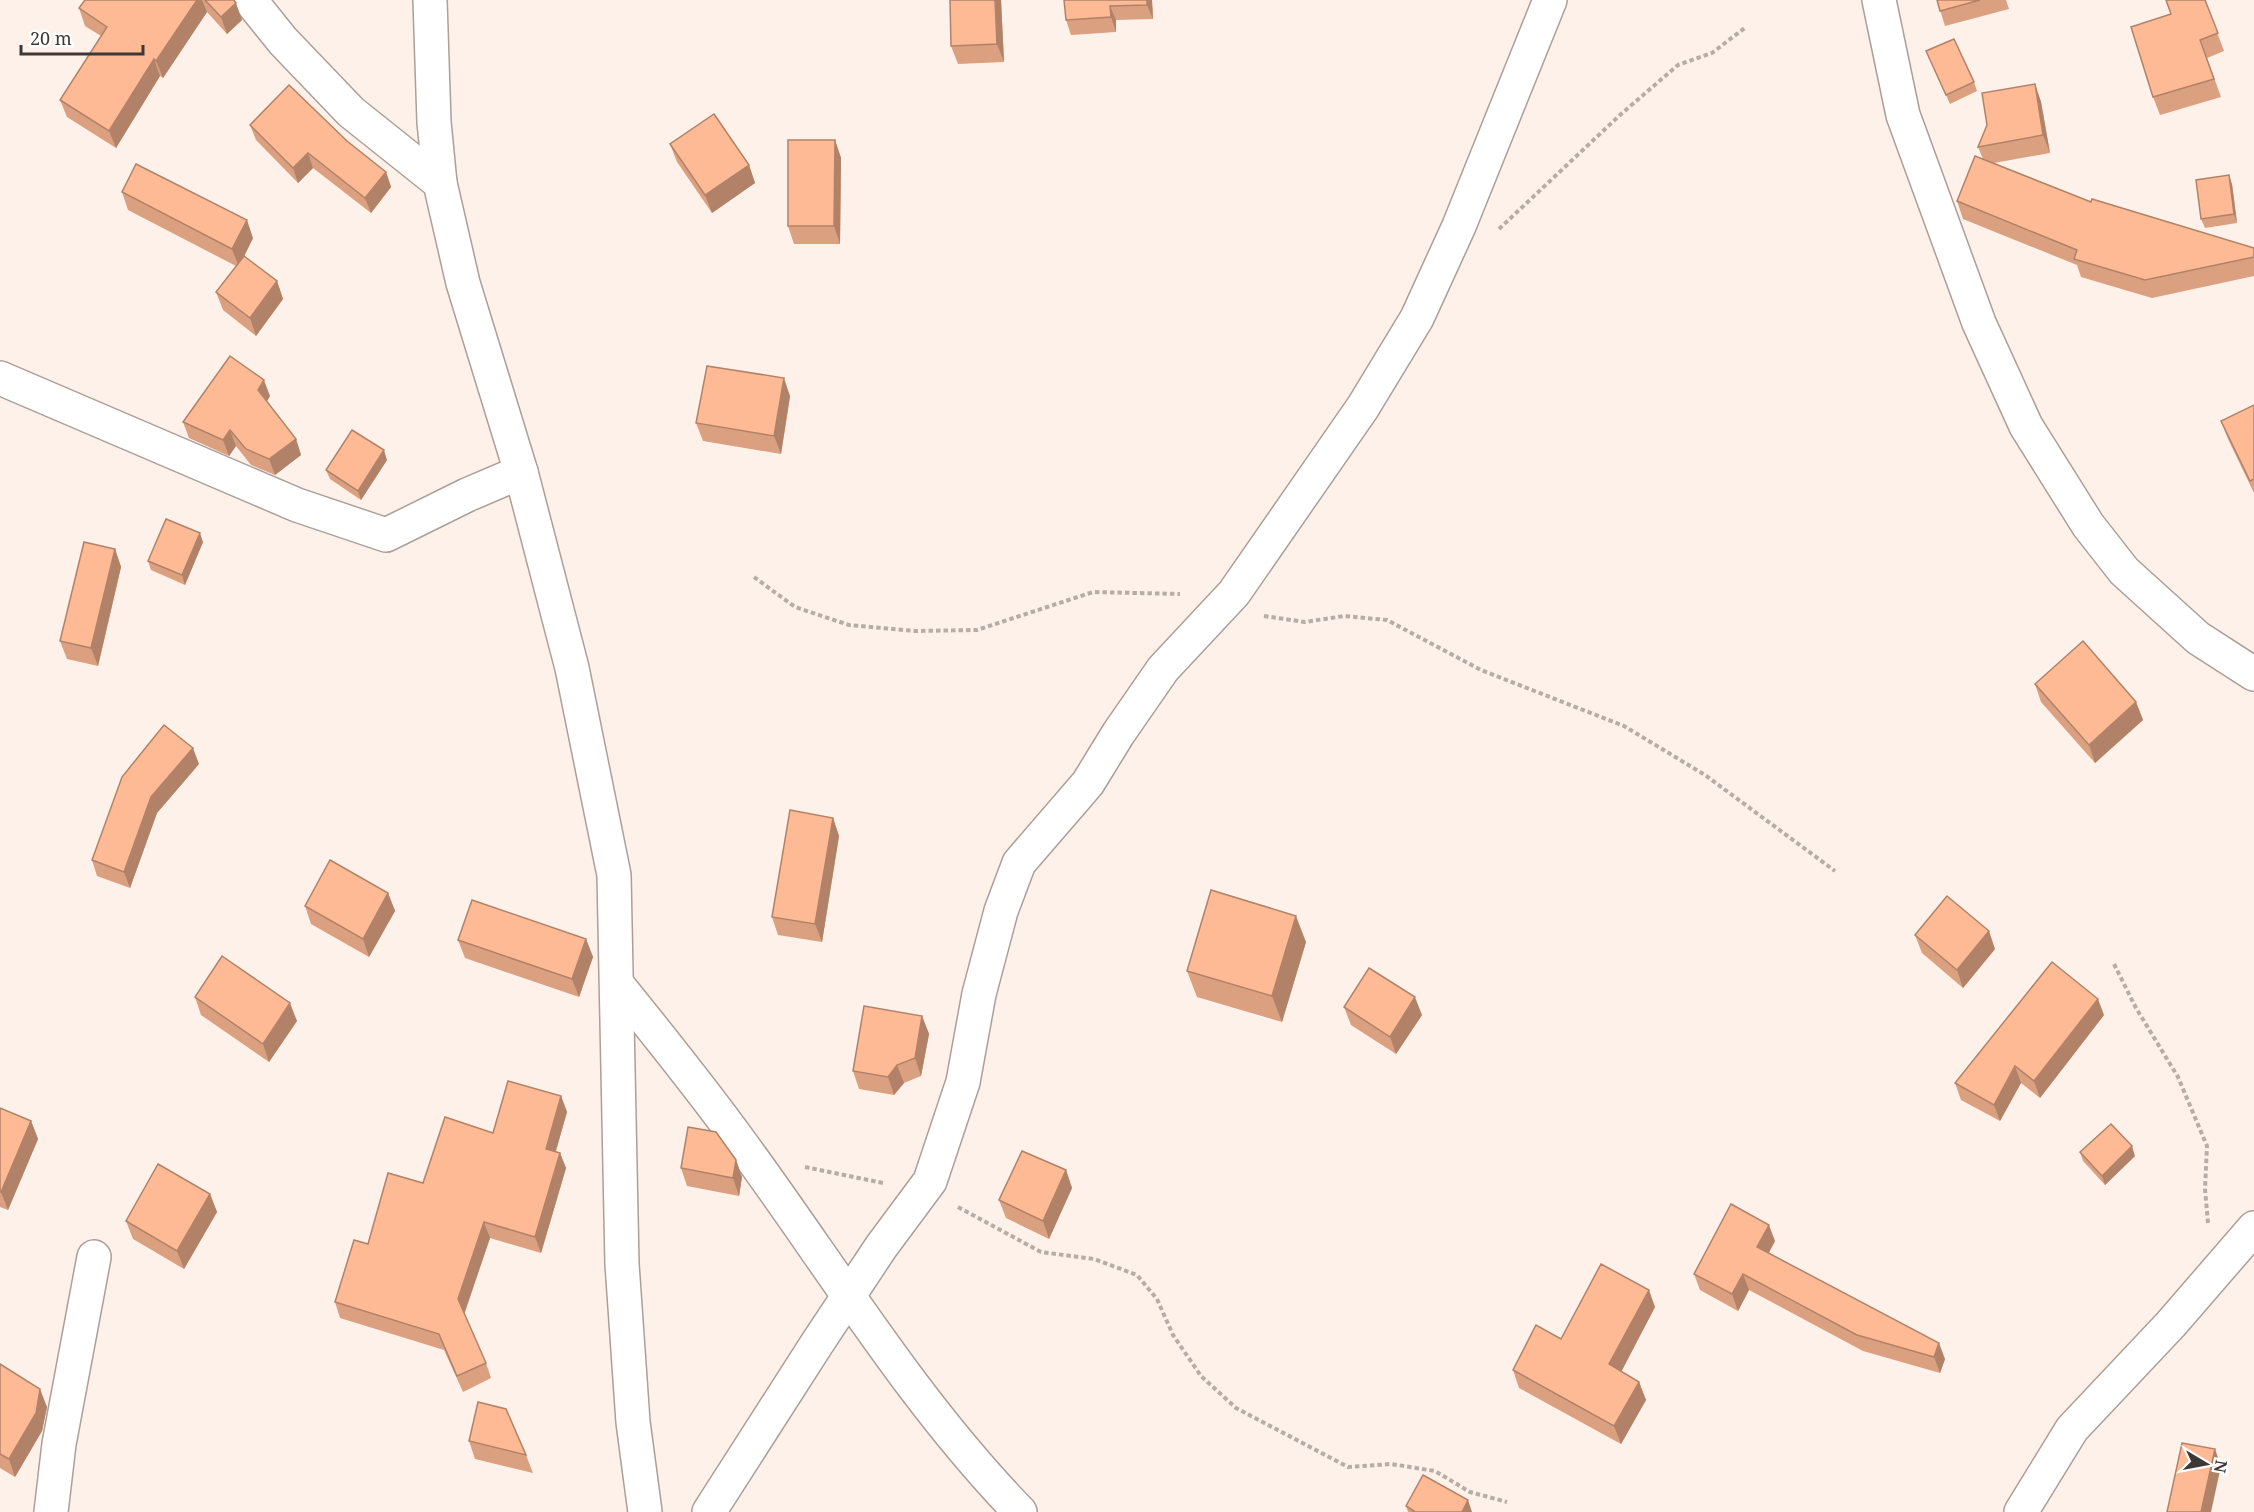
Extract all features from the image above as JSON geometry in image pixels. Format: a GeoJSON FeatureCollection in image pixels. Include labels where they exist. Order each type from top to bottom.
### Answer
{"type":"FeatureCollection","features":[{"type":"Feature","properties":{"kind":"street"},"geometry":{"type":"LineString","coordinates":[[250,0],[283,41],[351,112],[440,183]]}},
{"type":"Feature","properties":{"kind":"street"},"geometry":{"type":"LineString","coordinates":[[430,0],[440,183],[463,283],[521,472],[572,668],[614,875],[622,1264],[633,1422],[645,1512]]}},
{"type":"Feature","properties":{"kind":"street"},"geometry":{"type":"LineString","coordinates":[[709,1512],[881,1247],[930,1181],[963,1082],[990,952],[1001,911],[1019,863],[1088,783],[1118,734],[1163,669],[1234,593],[1363,407],[1418,318],[1459,226],[1550,0]]}},
{"type":"Feature","properties":{"kind":"street"},"geometry":{"type":"LineString","coordinates":[[1879,0],[1903,115],[1975,312],[2026,426],[2088,525],[2124,571],[2198,638],[2254,674]]}},
{"type":"Feature","properties":{"kind":"street"},"geometry":{"type":"LineString","coordinates":[[0,378],[297,505],[386,535],[467,495],[521,472]]}},
{"type":"Feature","properties":{"kind":"street"},"geometry":{"type":"LineString","coordinates":[[618,984],[741,1143],[850,1297],[974,1465],[1020,1512]]}},
{"type":"Feature","properties":{"kind":"street"},"geometry":{"type":"LineString","coordinates":[[2021,1512],[2072,1429],[2171,1324],[2252,1230]]}},
{"type":"Feature","properties":{"kind":"street"},"geometry":{"type":"LineString","coordinates":[[51,1512],[59,1444],[94,1257]]}},
{"type":"Feature","properties":{"kind":"path"},"geometry":{"type":"LineString","coordinates":[[1491,237],[1620,115],[1678,65],[1712,53],[1746,27]]}},
{"type":"Feature","properties":{"kind":"path"},"geometry":{"type":"LineString","coordinates":[[754,578],[795,607],[849,626],[915,631],[977,630],[1093,592],[1234,593],[1266,617],[1305,622],[1344,616],[1387,620],[1481,670],[1624,726],[1706,775],[1836,871]]}},
{"type":"Feature","properties":{"kind":"path"},"geometry":{"type":"LineString","coordinates":[[2114,964],[2136,1008],[2178,1077],[2207,1146],[2205,1189],[2208,1230],[2252,1230]]}},
{"type":"Feature","properties":{"kind":"path"},"geometry":{"type":"LineString","coordinates":[[799,1165],[890,1184],[930,1181],[962,1210],[1041,1252],[1094,1259],[1137,1275],[1157,1299],[1173,1335],[1201,1376],[1236,1408],[1348,1467],[1391,1464],[1435,1471],[1470,1492],[1507,1502]]}},
{"type":"Feature","properties":{"kind":"building"},"geometry":{"type":"Polygon","coordinates":[[[85,0],[197,0],[156,61],[154,59],[109,131],[60,100],[107,27],[79,8],[85,0]]]}},
{"type":"Feature","properties":{"kind":"building"},"geometry":{"type":"Polygon","coordinates":[[[205,0],[234,0],[236,3],[221,17],[205,0]]]}},
{"type":"Feature","properties":{"kind":"building"},"geometry":{"type":"Polygon","coordinates":[[[950,0],[995,0],[997,44],[951,46],[950,0]]]}},
{"type":"Feature","properties":{"kind":"building"},"geometry":{"type":"Polygon","coordinates":[[[1064,0],[1147,0],[1147,5],[1110,6],[1111,17],[1066,20],[1064,0]]]}},
{"type":"Feature","properties":{"kind":"building"},"geometry":{"type":"Polygon","coordinates":[[[1937,0],[1980,0],[1940,11],[1937,0]]]}},
{"type":"Feature","properties":{"kind":"building"},"geometry":{"type":"Polygon","coordinates":[[[2166,0],[2205,0],[2218,33],[2200,40],[2214,79],[2153,97],[2131,27],[2171,14],[2166,0]]]}},
{"type":"Feature","properties":{"kind":"building"},"geometry":{"type":"Polygon","coordinates":[[[1954,39],[1974,82],[1946,95],[1926,51],[1954,39]]]}},
{"type":"Feature","properties":{"kind":"building"},"geometry":{"type":"Polygon","coordinates":[[[2035,84],[2043,135],[1978,147],[1987,125],[1982,93],[2035,84]]]}},
{"type":"Feature","properties":{"kind":"building"},"geometry":{"type":"Polygon","coordinates":[[[289,85],[347,141],[386,172],[365,198],[308,153],[293,168],[250,125],[289,85]]]}},
{"type":"Feature","properties":{"kind":"building"},"geometry":{"type":"Polygon","coordinates":[[[714,114],[749,165],[705,195],[670,144],[714,114]]]}},
{"type":"Feature","properties":{"kind":"building"},"geometry":{"type":"Polygon","coordinates":[[[788,140],[835,140],[834,226],[788,226],[788,140]]]}},
{"type":"Feature","properties":{"kind":"building"},"geometry":{"type":"Polygon","coordinates":[[[1975,156],[2091,202],[2092,199],[2254,248],[2254,257],[2145,280],[2074,259],[2077,250],[1957,201],[1975,156]]]}},
{"type":"Feature","properties":{"kind":"building"},"geometry":{"type":"Polygon","coordinates":[[[136,164],[247,220],[232,249],[122,192],[136,164]]]}},
{"type":"Feature","properties":{"kind":"building"},"geometry":{"type":"Polygon","coordinates":[[[2229,175],[2234,214],[2201,219],[2196,180],[2229,175]]]}},
{"type":"Feature","properties":{"kind":"building"},"geometry":{"type":"Polygon","coordinates":[[[244,256],[277,281],[250,318],[216,292],[244,256]]]}},
{"type":"Feature","properties":{"kind":"building"},"geometry":{"type":"Polygon","coordinates":[[[230,356],[264,380],[258,390],[296,439],[269,459],[246,449],[230,430],[223,440],[183,422],[230,356]]]}},
{"type":"Feature","properties":{"kind":"building"},"geometry":{"type":"Polygon","coordinates":[[[707,366],[784,378],[774,436],[696,423],[707,366]]]}},
{"type":"Feature","properties":{"kind":"building"},"geometry":{"type":"Polygon","coordinates":[[[2254,405],[2254,479],[2250,481],[2221,421],[2254,405]]]}},
{"type":"Feature","properties":{"kind":"building"},"geometry":{"type":"Polygon","coordinates":[[[352,430],[384,450],[358,491],[326,470],[352,430]]]}},
{"type":"Feature","properties":{"kind":"building"},"geometry":{"type":"Polygon","coordinates":[[[166,519],[200,533],[182,575],[148,561],[166,519]]]}},
{"type":"Feature","properties":{"kind":"building"},"geometry":{"type":"Polygon","coordinates":[[[84,542],[115,549],[91,648],[60,641],[84,542]]]}},
{"type":"Feature","properties":{"kind":"building"},"geometry":{"type":"Polygon","coordinates":[[[2083,641],[2136,702],[2089,745],[2035,684],[2083,641]]]}},
{"type":"Feature","properties":{"kind":"building"},"geometry":{"type":"Polygon","coordinates":[[[164,725],[193,748],[151,797],[124,872],[92,860],[122,777],[164,725]]]}},
{"type":"Feature","properties":{"kind":"building"},"geometry":{"type":"Polygon","coordinates":[[[790,810],[833,818],[815,924],[772,917],[790,810]]]}},
{"type":"Feature","properties":{"kind":"building"},"geometry":{"type":"Polygon","coordinates":[[[330,860],[388,893],[363,939],[305,906],[330,860]]]}},
{"type":"Feature","properties":{"kind":"building"},"geometry":{"type":"Polygon","coordinates":[[[1211,890],[1296,916],[1272,996],[1187,971],[1211,890]]]}},
{"type":"Feature","properties":{"kind":"building"},"geometry":{"type":"Polygon","coordinates":[[[1947,896],[1989,931],[1957,970],[1915,935],[1947,896]]]}},
{"type":"Feature","properties":{"kind":"building"},"geometry":{"type":"Polygon","coordinates":[[[472,900],[586,939],[572,979],[458,940],[472,900]]]}},
{"type":"Feature","properties":{"kind":"building"},"geometry":{"type":"Polygon","coordinates":[[[222,956],[290,1003],[263,1044],[195,997],[222,956]]]}},
{"type":"Feature","properties":{"kind":"building"},"geometry":{"type":"Polygon","coordinates":[[[2052,962],[2098,999],[2034,1081],[2015,1066],[1994,1105],[1955,1083],[2052,962]]]}},
{"type":"Feature","properties":{"kind":"building"},"geometry":{"type":"Polygon","coordinates":[[[1369,968],[1415,997],[1390,1037],[1344,1007],[1369,968]]]}},
{"type":"Feature","properties":{"kind":"building"},"geometry":{"type":"Polygon","coordinates":[[[864,1006],[922,1016],[915,1058],[897,1065],[888,1077],[853,1071],[864,1006]]]}},
{"type":"Feature","properties":{"kind":"building"},"geometry":{"type":"Polygon","coordinates":[[[508,1081],[561,1096],[546,1149],[560,1153],[535,1237],[484,1222],[458,1299],[486,1363],[457,1376],[439,1334],[335,1302],[354,1240],[368,1244],[388,1173],[423,1183],[445,1117],[493,1133],[508,1081]]]}},
{"type":"Feature","properties":{"kind":"building"},"geometry":{"type":"Polygon","coordinates":[[[0,1108],[31,1121],[1,1192],[0,1192],[0,1108]]]}},
{"type":"Feature","properties":{"kind":"building"},"geometry":{"type":"Polygon","coordinates":[[[2111,1124],[2132,1146],[2102,1176],[2080,1152],[2111,1124]]]}},
{"type":"Feature","properties":{"kind":"building"},"geometry":{"type":"Polygon","coordinates":[[[688,1127],[716,1132],[736,1160],[733,1178],[681,1168],[688,1127]]]}},
{"type":"Feature","properties":{"kind":"building"},"geometry":{"type":"Polygon","coordinates":[[[1022,1151],[1066,1170],[1043,1221],[999,1200],[1022,1151]]]}},
{"type":"Feature","properties":{"kind":"building"},"geometry":{"type":"Polygon","coordinates":[[[158,1164],[210,1194],[177,1251],[126,1221],[158,1164]]]}},
{"type":"Feature","properties":{"kind":"building"},"geometry":{"type":"Polygon","coordinates":[[[1731,1204],[1769,1225],[1757,1247],[1939,1343],[1934,1357],[1857,1335],[1743,1274],[1732,1294],[1694,1274],[1731,1204]]]}},
{"type":"Feature","properties":{"kind":"building"},"geometry":{"type":"Polygon","coordinates":[[[1601,1264],[1649,1290],[1609,1364],[1639,1382],[1614,1426],[1513,1370],[1536,1325],[1561,1339],[1601,1264]]]}},
{"type":"Feature","properties":{"kind":"building"},"geometry":{"type":"Polygon","coordinates":[[[0,1364],[40,1389],[36,1413],[9,1459],[0,1454],[0,1364]]]}},
{"type":"Feature","properties":{"kind":"building"},"geometry":{"type":"Polygon","coordinates":[[[478,1402],[506,1409],[526,1455],[469,1441],[478,1402]]]}},
{"type":"Feature","properties":{"kind":"building"},"geometry":{"type":"Polygon","coordinates":[[[2182,1443],[2215,1449],[2201,1512],[2167,1512],[2182,1443]]]}},
{"type":"Feature","properties":{"kind":"building"},"geometry":{"type":"Polygon","coordinates":[[[1423,1475],[1468,1500],[1462,1512],[1413,1512],[1406,1506],[1423,1475]]]}}]}
